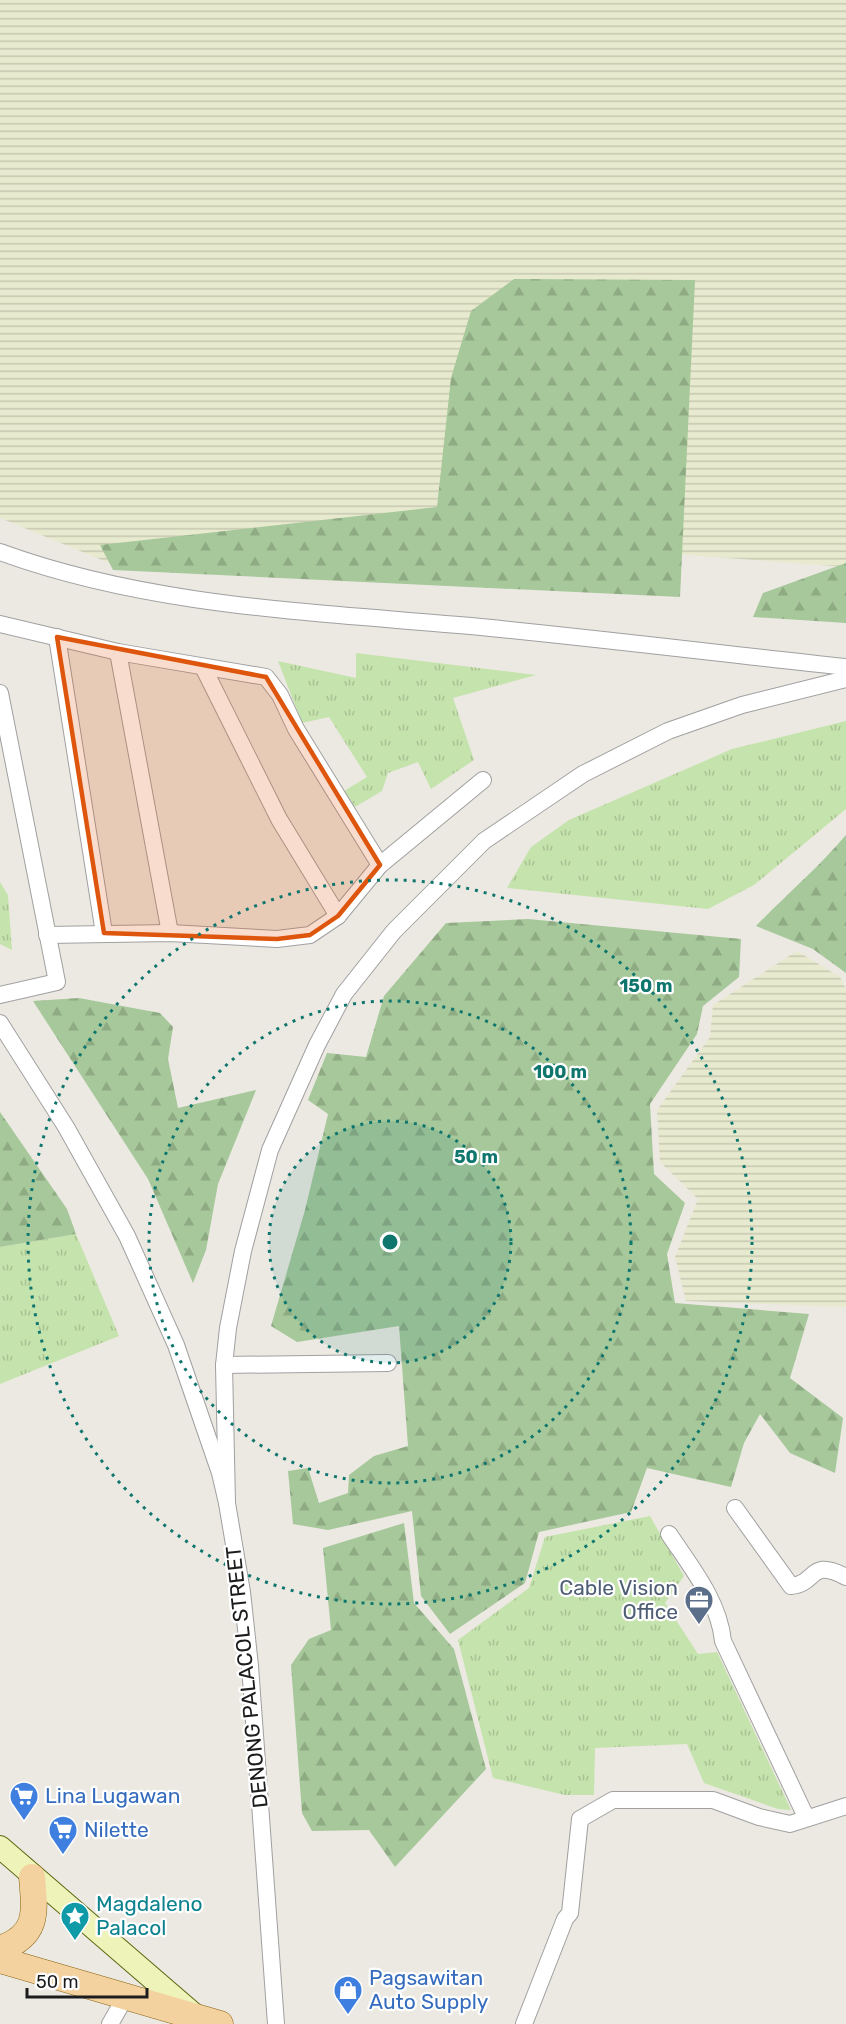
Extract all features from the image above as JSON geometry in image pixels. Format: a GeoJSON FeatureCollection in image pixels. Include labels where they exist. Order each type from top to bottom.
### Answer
{"type":"FeatureCollection","features":[{"type":"Feature","properties":{"kind":"main road"},"geometry":{"type":"LineString","coordinates":[[0,1847],[32,1877],[209,2021]]}},
{"type":"Feature","properties":{"kind":"main road"},"geometry":{"type":"LineString","coordinates":[[0,1949],[13,1945],[26,1933],[35,1915],[32,1877]]}},
{"type":"Feature","properties":{"kind":"main road"},"geometry":{"type":"LineString","coordinates":[[0,1960],[209,2021]]}},
{"type":"Feature","properties":{"kind":"street"},"geometry":{"type":"LineString","coordinates":[[0,552],[39,567],[112,585],[286,611],[483,627],[846,667]]}},
{"type":"Feature","properties":{"kind":"street"},"geometry":{"type":"LineString","coordinates":[[0,624],[118,652],[266,677],[280,695],[296,729],[380,865]]}},
{"type":"Feature","properties":{"kind":"street"},"geometry":{"type":"LineString","coordinates":[[57,637],[104,933]]}},
{"type":"Feature","properties":{"kind":"street"},"geometry":{"type":"LineString","coordinates":[[118,652],[170,933]]}},
{"type":"Feature","properties":{"kind":"street"},"geometry":{"type":"LineString","coordinates":[[203,667],[279,819],[338,916]]}},
{"type":"Feature","properties":{"kind":"street"},"geometry":{"type":"LineString","coordinates":[[228,1503],[224,1365],[228,1328],[243,1251],[270,1150],[317,1045],[344,994],[394,931],[484,841],[583,774],[668,731],[742,705],[846,679]]}},
{"type":"Feature","properties":{"kind":"street"},"geometry":{"type":"LineString","coordinates":[[0,693],[57,982],[0,995]]}},
{"type":"Feature","properties":{"kind":"street"},"geometry":{"type":"LineString","coordinates":[[47,935],[170,933],[293,938],[309,935],[338,916],[380,865],[483,780]]}},
{"type":"Feature","properties":{"kind":"street","name":"DENONG PALACOL STREET"},"geometry":{"type":"LineString","coordinates":[[0,1023],[66,1127],[152,1286],[176,1345],[228,1503],[242,1592],[250,1666],[276,2024]]}},
{"type":"Feature","properties":{"kind":"street"},"geometry":{"type":"LineString","coordinates":[[224,1365],[388,1363]]}},
{"type":"Feature","properties":{"kind":"street"},"geometry":{"type":"LineString","coordinates":[[735,1508],[791,1586],[797,1586],[808,1576],[826,1569],[846,1577]]}},
{"type":"Feature","properties":{"kind":"street"},"geometry":{"type":"LineString","coordinates":[[669,1534],[716,1609],[722,1624],[723,1641],[806,1817]]}},
{"type":"Feature","properties":{"kind":"street"},"geometry":{"type":"LineString","coordinates":[[524,2024],[565,1919],[570,1913],[580,1818],[590,1811],[613,1800],[713,1800],[790,1824],[846,1806]]}},
{"type":"Feature","properties":{"kind":"street"},"geometry":{"type":"LineString","coordinates":[[110,2024],[126,1996]]}},
{"type":"Feature","properties":{"kind":"highlighted area"},"geometry":{"type":"Polygon","coordinates":[[[57,637],[266,677],[380,865],[338,916],[310,935],[277,939],[104,933],[57,637]]]}},
{"type":"Feature","properties":{"kind":"green space"},"geometry":{"type":"Polygon","coordinates":[[[0,0],[846,0],[846,567],[673,554],[107,562],[0,518],[0,0]]]}},
{"type":"Feature","properties":{"kind":"green space"},"geometry":{"type":"Polygon","coordinates":[[[514,279],[695,280],[680,597],[113,570],[100,545],[437,507],[451,378],[471,311],[514,279]]]}},
{"type":"Feature","properties":{"kind":"green space"},"geometry":{"type":"Polygon","coordinates":[[[846,563],[846,623],[753,617],[763,593],[846,563]]]}},
{"type":"Feature","properties":{"kind":"green space"},"geometry":{"type":"Polygon","coordinates":[[[356,653],[536,675],[453,698],[474,760],[431,789],[418,762],[388,773],[382,791],[355,807],[344,791],[367,777],[329,717],[302,723],[278,661],[356,678],[356,653]]]}},
{"type":"Feature","properties":{"kind":"green space"},"geometry":{"type":"Polygon","coordinates":[[[846,721],[846,809],[754,885],[708,909],[507,888],[531,847],[569,820],[732,749],[846,721]]]}},
{"type":"Feature","properties":{"kind":"green space"},"geometry":{"type":"Polygon","coordinates":[[[846,835],[846,973],[813,949],[756,926],[846,835]]]}},
{"type":"Feature","properties":{"kind":"green space"},"geometry":{"type":"Polygon","coordinates":[[[0,882],[8,895],[12,950],[0,944],[0,882]]]}},
{"type":"Feature","properties":{"kind":"green space"},"geometry":{"type":"Polygon","coordinates":[[[528,919],[741,939],[739,977],[703,1006],[697,1034],[650,1104],[654,1174],[685,1203],[667,1254],[675,1303],[809,1314],[790,1378],[843,1418],[835,1473],[790,1453],[760,1414],[744,1443],[731,1487],[647,1468],[631,1512],[539,1532],[525,1583],[450,1634],[421,1596],[412,1511],[328,1530],[293,1524],[288,1471],[308,1468],[319,1503],[348,1493],[349,1475],[374,1456],[408,1446],[399,1326],[297,1342],[271,1326],[305,1210],[328,1114],[308,1100],[327,1053],[366,1057],[384,996],[446,923],[528,919]]]}},
{"type":"Feature","properties":{"kind":"green space"},"geometry":{"type":"Polygon","coordinates":[[[797,951],[840,977],[846,989],[846,1307],[686,1301],[675,1257],[698,1199],[660,1162],[657,1110],[710,1037],[713,1005],[797,951]]]}},
{"type":"Feature","properties":{"kind":"green space"},"geometry":{"type":"Polygon","coordinates":[[[79,998],[160,1013],[173,1027],[168,1059],[178,1108],[256,1090],[218,1184],[206,1250],[193,1283],[148,1179],[33,1001],[79,998]]]}},
{"type":"Feature","properties":{"kind":"green space"},"geometry":{"type":"Polygon","coordinates":[[[0,1112],[67,1209],[76,1234],[0,1247],[0,1112]]]}},
{"type":"Feature","properties":{"kind":"green space"},"geometry":{"type":"Polygon","coordinates":[[[76,1234],[119,1336],[0,1384],[0,1247],[76,1234]]]}},
{"type":"Feature","properties":{"kind":"green space"},"geometry":{"type":"Polygon","coordinates":[[[650,1516],[684,1576],[665,1603],[698,1654],[717,1652],[791,1810],[778,1809],[704,1783],[687,1744],[595,1748],[594,1795],[565,1795],[493,1778],[458,1640],[529,1588],[545,1537],[650,1516]]]}},
{"type":"Feature","properties":{"kind":"green space"},"geometry":{"type":"Polygon","coordinates":[[[404,1523],[414,1603],[454,1649],[486,1769],[395,1867],[369,1830],[312,1831],[302,1813],[291,1665],[309,1639],[331,1630],[323,1548],[404,1523]]]}},
{"type":"Feature","properties":{"kind":"place","name":"Cable Vision Office"},"geometry":{"type":"Point","coordinates":[699,1626]}},
{"type":"Feature","properties":{"kind":"place","name":"Lina Lugawan"},"geometry":{"type":"Point","coordinates":[24,1822]}},
{"type":"Feature","properties":{"kind":"place","name":"Nilette"},"geometry":{"type":"Point","coordinates":[63,1856]}},
{"type":"Feature","properties":{"kind":"place","name":"Magdaleno Palacol"},"geometry":{"type":"Point","coordinates":[75,1942]}},
{"type":"Feature","properties":{"kind":"place","name":"Pagsawitan Auto Supply"},"geometry":{"type":"Point","coordinates":[348,2016]}}]}
